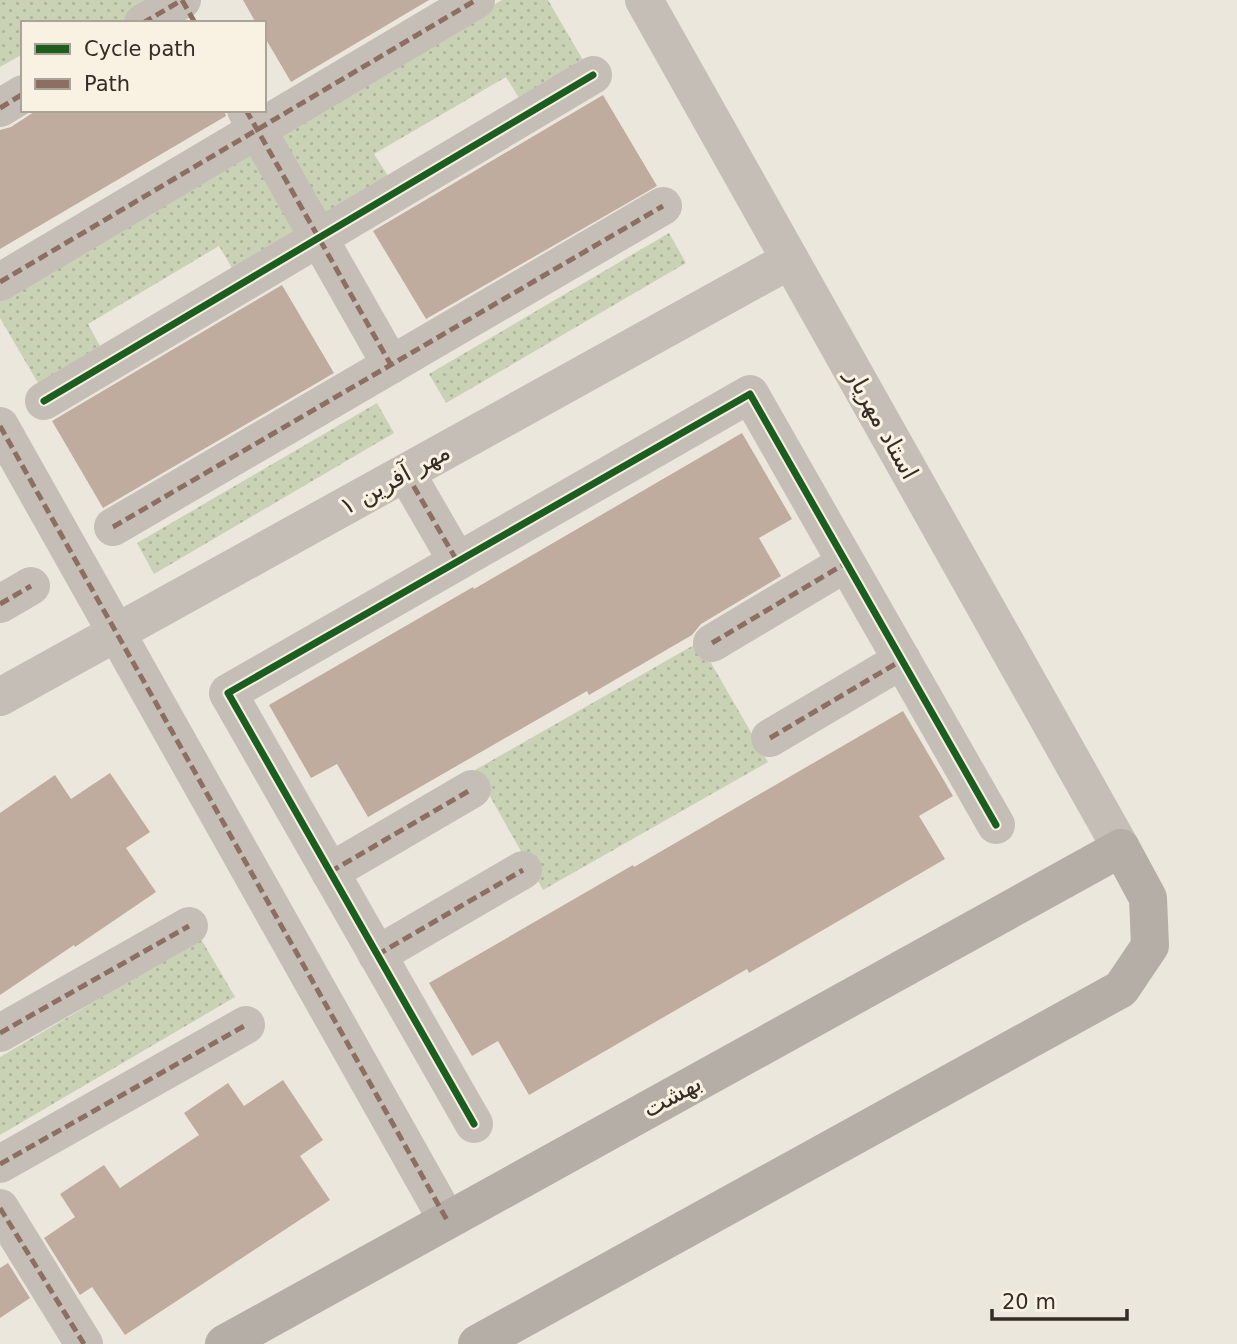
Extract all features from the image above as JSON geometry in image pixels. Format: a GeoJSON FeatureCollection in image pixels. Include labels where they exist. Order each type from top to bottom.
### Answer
{"type":"FeatureCollection","features":[{"type":"Feature","properties":{"kind":"main road"},"geometry":{"type":"LineString","coordinates":[[477,1344],[1121,989],[1150,946],[1148,898],[1121,848]]}},
{"type":"Feature","properties":{"kind":"main road","name":"بهشت"},"geometry":{"type":"LineString","coordinates":[[224,1344],[1121,848]]}},
{"type":"Feature","properties":{"kind":"street"},"geometry":{"type":"LineString","coordinates":[[146,21],[182,0],[194,21]]}},
{"type":"Feature","properties":{"kind":"street"},"geometry":{"type":"LineString","coordinates":[[0,282],[251,120],[476,0]]}},
{"type":"Feature","properties":{"kind":"street","name":"استاد مهریار"},"geometry":{"type":"LineString","coordinates":[[644,0],[1121,848]]}},
{"type":"Feature","properties":{"kind":"street"},"geometry":{"type":"LineString","coordinates":[[44,401],[593,75]]}},
{"type":"Feature","properties":{"kind":"street"},"geometry":{"type":"LineString","coordinates":[[0,108],[21,95]]}},
{"type":"Feature","properties":{"kind":"street"},"geometry":{"type":"LineString","coordinates":[[251,120],[391,365]]}},
{"type":"Feature","properties":{"kind":"street"},"geometry":{"type":"LineString","coordinates":[[113,527],[663,206]]}},
{"type":"Feature","properties":{"kind":"street","name":"مهر آفرین ۱"},"geometry":{"type":"LineString","coordinates":[[0,697],[790,260]]}},
{"type":"Feature","properties":{"kind":"street"},"geometry":{"type":"LineString","coordinates":[[474,1124],[228,694],[457,561],[750,394],[996,825]]}},
{"type":"Feature","properties":{"kind":"street"},"geometry":{"type":"LineString","coordinates":[[0,426],[447,1220]]}},
{"type":"Feature","properties":{"kind":"street"},"geometry":{"type":"LineString","coordinates":[[406,473],[457,561]]}},
{"type":"Feature","properties":{"kind":"street"},"geometry":{"type":"LineString","coordinates":[[712,643],[846,563]]}},
{"type":"Feature","properties":{"kind":"street"},"geometry":{"type":"LineString","coordinates":[[771,738],[902,660]]}},
{"type":"Feature","properties":{"kind":"street"},"geometry":{"type":"LineString","coordinates":[[330,872],[472,789]]}},
{"type":"Feature","properties":{"kind":"street"},"geometry":{"type":"LineString","coordinates":[[377,955],[523,870]]}},
{"type":"Feature","properties":{"kind":"street"},"geometry":{"type":"LineString","coordinates":[[0,1032],[189,926]]}},
{"type":"Feature","properties":{"kind":"street"},"geometry":{"type":"LineString","coordinates":[[0,1164],[246,1025]]}},
{"type":"Feature","properties":{"kind":"street"},"geometry":{"type":"LineString","coordinates":[[0,1208],[84,1344]]}},
{"type":"Feature","properties":{"kind":"green space"},"geometry":{"type":"Polygon","coordinates":[[[0,0],[155,0],[127,21],[21,21],[21,55],[0,67],[0,0]]]}},
{"type":"Feature","properties":{"kind":"green space"},"geometry":{"type":"Polygon","coordinates":[[[502,0],[548,0],[583,60],[519,98],[506,77],[374,154],[388,176],[325,213],[278,132],[502,0]]]}},
{"type":"Feature","properties":{"kind":"green space"},"geometry":{"type":"Polygon","coordinates":[[[249,150],[296,230],[232,268],[219,246],[88,324],[100,346],[38,383],[0,318],[0,297],[249,150]]]}},
{"type":"Feature","properties":{"kind":"green space"},"geometry":{"type":"Polygon","coordinates":[[[669,233],[686,263],[446,403],[429,374],[669,233]]]}},
{"type":"Feature","properties":{"kind":"green space"},"geometry":{"type":"Polygon","coordinates":[[[377,403],[394,433],[154,574],[137,543],[377,403]]]}},
{"type":"Feature","properties":{"kind":"green space"},"geometry":{"type":"Polygon","coordinates":[[[699,642],[768,762],[543,890],[475,770],[699,642]]]}},
{"type":"Feature","properties":{"kind":"green space"},"geometry":{"type":"Polygon","coordinates":[[[201,939],[235,997],[0,1135],[0,1057],[201,939]]]}},
{"type":"Feature","properties":{"kind":"building"},"geometry":{"type":"Polygon","coordinates":[[[243,0],[429,0],[291,82],[266,39],[266,21],[255,21],[243,0]]]}},
{"type":"Feature","properties":{"kind":"building"},"geometry":{"type":"Polygon","coordinates":[[[603,95],[657,186],[426,319],[373,231],[603,95]]]}},
{"type":"Feature","properties":{"kind":"building"},"geometry":{"type":"Polygon","coordinates":[[[34,112],[225,112],[226,116],[0,249],[0,130],[11,127],[34,112]]]}},
{"type":"Feature","properties":{"kind":"building"},"geometry":{"type":"Polygon","coordinates":[[[282,285],[334,373],[103,508],[52,421],[282,285]]]}},
{"type":"Feature","properties":{"kind":"building"},"geometry":{"type":"Polygon","coordinates":[[[742,433],[792,519],[759,538],[781,576],[701,624],[692,635],[589,695],[587,691],[368,817],[337,764],[311,778],[269,705],[742,433]]]}},
{"type":"Feature","properties":{"kind":"building"},"geometry":{"type":"Polygon","coordinates":[[[903,711],[953,796],[919,816],[945,859],[749,973],[747,969],[529,1095],[498,1041],[472,1056],[429,983],[903,711]]]}},
{"type":"Feature","properties":{"kind":"building"},"geometry":{"type":"Polygon","coordinates":[[[110,773],[150,832],[126,848],[156,892],[0,995],[0,813],[55,775],[71,799],[110,773]]]}},
{"type":"Feature","properties":{"kind":"building"},"geometry":{"type":"Polygon","coordinates":[[[283,1080],[323,1140],[300,1156],[330,1200],[125,1335],[92,1287],[80,1295],[44,1238],[75,1217],[60,1194],[104,1165],[120,1188],[199,1135],[184,1113],[228,1083],[244,1106],[283,1080]]]}},
{"type":"Feature","properties":{"kind":"building"},"geometry":{"type":"Polygon","coordinates":[[[8,1263],[30,1298],[0,1318],[0,1268],[8,1263]]]}},
{"type":"Feature","properties":{"kind":"marked path"},"geometry":{"type":"LineString","coordinates":[[182,0],[194,21]]}},
{"type":"Feature","properties":{"kind":"marked path"},"geometry":{"type":"LineString","coordinates":[[146,21],[182,0]]}},
{"type":"Feature","properties":{"kind":"marked path"},"geometry":{"type":"LineString","coordinates":[[0,282],[476,0]]}},
{"type":"Feature","properties":{"kind":"marked path"},"geometry":{"type":"LineString","coordinates":[[0,108],[21,95]]}},
{"type":"Feature","properties":{"kind":"marked path"},"geometry":{"type":"LineString","coordinates":[[247,112],[391,365]]}},
{"type":"Feature","properties":{"kind":"marked path"},"geometry":{"type":"LineString","coordinates":[[113,527],[663,206]]}},
{"type":"Feature","properties":{"kind":"marked path"},"geometry":{"type":"LineString","coordinates":[[0,426],[447,1220]]}},
{"type":"Feature","properties":{"kind":"marked path"},"geometry":{"type":"LineString","coordinates":[[406,473],[457,561]]}},
{"type":"Feature","properties":{"kind":"marked path"},"geometry":{"type":"LineString","coordinates":[[712,643],[846,563]]}},
{"type":"Feature","properties":{"kind":"marked path"},"geometry":{"type":"LineString","coordinates":[[0,604],[31,586]]}},
{"type":"Feature","properties":{"kind":"marked path"},"geometry":{"type":"LineString","coordinates":[[770,738],[902,660]]}},
{"type":"Feature","properties":{"kind":"marked path"},"geometry":{"type":"LineString","coordinates":[[330,872],[472,789]]}},
{"type":"Feature","properties":{"kind":"marked path"},"geometry":{"type":"LineString","coordinates":[[377,955],[523,870]]}},
{"type":"Feature","properties":{"kind":"marked path"},"geometry":{"type":"LineString","coordinates":[[0,1033],[189,926]]}},
{"type":"Feature","properties":{"kind":"marked path"},"geometry":{"type":"LineString","coordinates":[[0,1164],[246,1025]]}},
{"type":"Feature","properties":{"kind":"marked path"},"geometry":{"type":"LineString","coordinates":[[0,1208],[84,1344]]}},
{"type":"Feature","properties":{"kind":"cycle path"},"geometry":{"type":"LineString","coordinates":[[44,401],[593,75]]}},
{"type":"Feature","properties":{"kind":"cycle path"},"geometry":{"type":"LineString","coordinates":[[474,1124],[228,693],[750,394],[996,825]]}}]}
